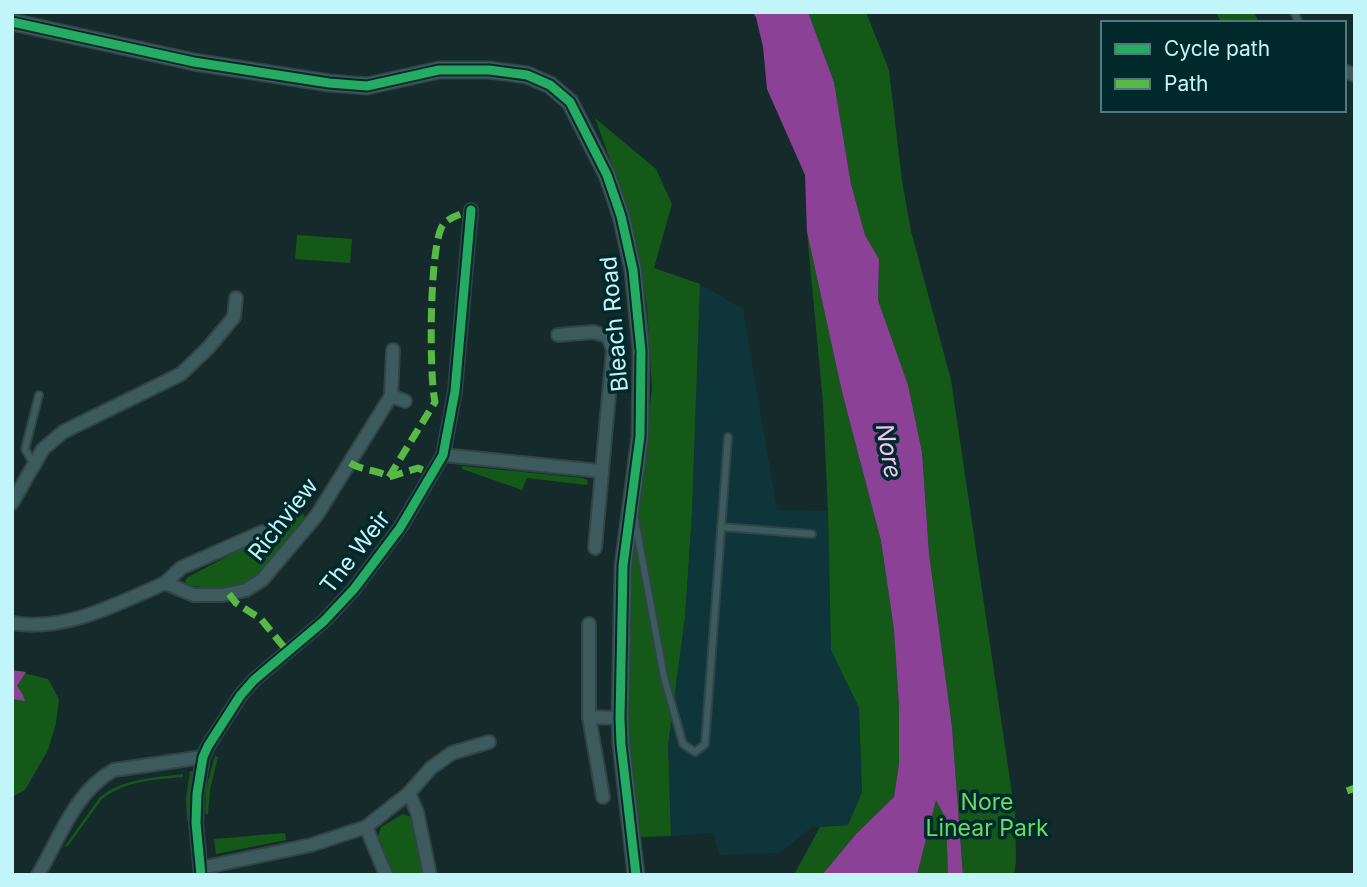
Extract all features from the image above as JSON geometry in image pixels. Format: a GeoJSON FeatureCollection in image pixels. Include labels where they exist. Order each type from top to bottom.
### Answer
{"type":"FeatureCollection","features":[{"type":"Feature","properties":{"kind":"street","name":"Bleach Road"},"geometry":{"type":"LineString","coordinates":[[12,22],[194,62],[330,83],[367,86],[439,70],[489,70],[527,75],[551,85],[570,102],[607,175],[621,216],[633,270],[641,351],[640,436],[623,566],[620,718],[636,875]]}},
{"type":"Feature","properties":{"kind":"street","name":"The Weir"},"geometry":{"type":"LineString","coordinates":[[471,211],[455,391],[443,454],[400,528],[354,589],[324,621],[254,680],[221,724],[204,757],[197,791],[195,822],[201,871],[311,845],[366,827],[409,793],[431,768],[452,753],[489,742]]}},
{"type":"Feature","properties":{"kind":"street"},"geometry":{"type":"LineString","coordinates":[[12,503],[43,449],[64,432],[181,374],[234,317],[236,298]]}},
{"type":"Feature","properties":{"kind":"street"},"geometry":{"type":"LineString","coordinates":[[558,335],[593,332],[608,336],[612,350],[595,548]]}},
{"type":"Feature","properties":{"kind":"street","name":"Richview"},"geometry":{"type":"LineString","coordinates":[[164,583],[194,595],[223,595],[246,590],[262,580],[317,515],[391,396],[393,350]]}},
{"type":"Feature","properties":{"kind":"street"},"geometry":{"type":"LineString","coordinates":[[391,396],[405,401]]}},
{"type":"Feature","properties":{"kind":"street"},"geometry":{"type":"LineString","coordinates":[[443,454],[600,471]]}},
{"type":"Feature","properties":{"kind":"street","name":"Richview"},"geometry":{"type":"LineString","coordinates":[[12,623],[54,624],[98,613],[164,583],[181,568],[262,532]]}},
{"type":"Feature","properties":{"kind":"street"},"geometry":{"type":"LineString","coordinates":[[589,624],[589,717],[603,797]]}},
{"type":"Feature","properties":{"kind":"street"},"geometry":{"type":"LineString","coordinates":[[589,717],[620,718]]}},
{"type":"Feature","properties":{"kind":"street"},"geometry":{"type":"LineString","coordinates":[[38,875],[73,812],[90,788],[104,775],[114,770],[204,757]]}},
{"type":"Feature","properties":{"kind":"street"},"geometry":{"type":"LineString","coordinates":[[409,793],[417,812],[430,875]]}},
{"type":"Feature","properties":{"kind":"street"},"geometry":{"type":"LineString","coordinates":[[366,827],[386,875]]}},
{"type":"Feature","properties":{"kind":"lane"},"geometry":{"type":"LineString","coordinates":[[33,463],[25,449],[39,395]]}},
{"type":"Feature","properties":{"kind":"lane"},"geometry":{"type":"LineString","coordinates":[[631,501],[664,677],[682,744],[695,752],[705,744],[728,438]]}},
{"type":"Feature","properties":{"kind":"lane"},"geometry":{"type":"LineString","coordinates":[[721,527],[812,534]]}},
{"type":"Feature","properties":{"kind":"shaded area"},"geometry":{"type":"Polygon","coordinates":[[[700,284],[743,309],[777,510],[828,511],[831,650],[859,708],[862,792],[848,825],[812,827],[779,853],[719,855],[713,833],[671,836],[668,745],[685,617],[692,512],[700,284]]]}},
{"type":"Feature","properties":{"kind":"green space","name":"Nore Linear Park"},"geometry":{"type":"Polygon","coordinates":[[[808,12],[866,12],[889,70],[902,181],[911,231],[951,380],[1015,814],[1014,875],[963,875],[952,727],[929,553],[922,452],[908,385],[878,300],[879,259],[865,235],[851,184],[834,82],[808,12]]]}},
{"type":"Feature","properties":{"kind":"green space"},"geometry":{"type":"Polygon","coordinates":[[[1216,12],[1254,12],[1258,21],[1220,21],[1216,12]]]}},
{"type":"Feature","properties":{"kind":"green space"},"geometry":{"type":"Polygon","coordinates":[[[595,118],[656,169],[672,204],[654,268],[700,284],[692,512],[685,617],[668,745],[671,836],[640,837],[627,724],[630,569],[652,389],[647,307],[638,251],[616,176],[595,118]]]}},
{"type":"Feature","properties":{"kind":"green space"},"geometry":{"type":"Polygon","coordinates":[[[807,232],[842,392],[881,541],[894,630],[899,707],[899,763],[894,797],[856,834],[822,875],[794,875],[820,827],[848,825],[862,792],[859,708],[831,650],[823,403],[807,232]]]}},
{"type":"Feature","properties":{"kind":"green space"},"geometry":{"type":"Polygon","coordinates":[[[297,235],[352,239],[350,263],[295,259],[297,235]]]}},
{"type":"Feature","properties":{"kind":"green space"},"geometry":{"type":"Polygon","coordinates":[[[462,466],[583,478],[588,481],[587,485],[527,478],[522,490],[462,469],[462,466]]]}},
{"type":"Feature","properties":{"kind":"green space"},"geometry":{"type":"Polygon","coordinates":[[[300,509],[306,519],[251,580],[223,588],[188,585],[185,581],[276,531],[273,525],[300,509]]]}},
{"type":"Feature","properties":{"kind":"green space"},"geometry":{"type":"Polygon","coordinates":[[[12,670],[48,679],[59,699],[56,723],[48,750],[25,790],[12,797],[12,670]]]}},
{"type":"Feature","properties":{"kind":"green space"},"geometry":{"type":"Polygon","coordinates":[[[215,756],[218,757],[210,790],[208,814],[205,814],[206,788],[215,756]]]}},
{"type":"Feature","properties":{"kind":"green space"},"geometry":{"type":"Polygon","coordinates":[[[190,771],[194,772],[190,799],[191,821],[187,821],[186,798],[190,771]]]}},
{"type":"Feature","properties":{"kind":"green space"},"geometry":{"type":"Polygon","coordinates":[[[183,774],[183,777],[131,784],[111,793],[102,799],[67,847],[65,846],[100,797],[119,786],[140,780],[183,774]]]}},
{"type":"Feature","properties":{"kind":"green space"},"geometry":{"type":"Polygon","coordinates":[[[936,799],[946,819],[948,875],[917,875],[936,799]]]}},
{"type":"Feature","properties":{"kind":"green space"},"geometry":{"type":"Polygon","coordinates":[[[403,814],[411,817],[424,875],[392,875],[378,837],[381,827],[403,814]]]}},
{"type":"Feature","properties":{"kind":"green space"},"geometry":{"type":"Polygon","coordinates":[[[285,833],[286,840],[216,854],[214,839],[285,833]]]}},
{"type":"Feature","properties":{"kind":"water","name":"Nore"},"geometry":{"type":"Polygon","coordinates":[[[752,12],[808,12],[834,82],[851,184],[865,235],[879,259],[878,300],[908,385],[922,452],[929,553],[952,727],[963,875],[948,875],[946,819],[936,800],[917,875],[822,875],[856,834],[894,797],[899,763],[899,707],[894,630],[881,541],[842,392],[807,232],[805,175],[767,89],[763,47],[756,17],[752,12]]]}},
{"type":"Feature","properties":{"kind":"water"},"geometry":{"type":"Polygon","coordinates":[[[12,670],[26,672],[17,686],[25,701],[12,699],[12,670]]]}},
{"type":"Feature","properties":{"kind":"marked path"},"geometry":{"type":"LineString","coordinates":[[389,477],[435,402],[432,311],[438,237],[446,222],[471,210]]}},
{"type":"Feature","properties":{"kind":"marked path"},"geometry":{"type":"LineString","coordinates":[[613,350],[641,351]]}},
{"type":"Feature","properties":{"kind":"marked path"},"geometry":{"type":"LineString","coordinates":[[350,463],[389,477],[418,468],[432,474]]}},
{"type":"Feature","properties":{"kind":"marked path"},"geometry":{"type":"LineString","coordinates":[[229,594],[236,603],[261,619],[287,651]]}},
{"type":"Feature","properties":{"kind":"marked path"},"geometry":{"type":"LineString","coordinates":[[1347,791],[1355,788]]}},
{"type":"Feature","properties":{"kind":"cycle path"},"geometry":{"type":"LineString","coordinates":[[12,22],[194,62],[329,83],[367,86],[439,70],[489,70],[527,75],[550,85],[570,102],[607,175],[621,216],[633,270],[641,351],[640,436],[623,566],[620,718],[636,875]]}},
{"type":"Feature","properties":{"kind":"cycle path"},"geometry":{"type":"LineString","coordinates":[[201,875],[196,823],[197,794],[203,757],[208,746],[240,696],[254,680],[324,621],[354,589],[400,528],[443,455],[455,391],[471,210]]}}]}
